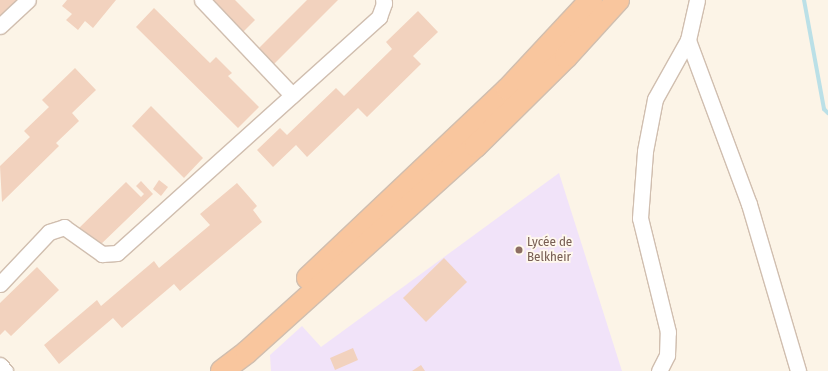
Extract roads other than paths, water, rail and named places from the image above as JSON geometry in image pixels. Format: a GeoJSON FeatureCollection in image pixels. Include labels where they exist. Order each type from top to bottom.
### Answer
{"type":"FeatureCollection","features":[{"type":"Feature","properties":{"kind":"highway"},"geometry":{"type":"LineString","coordinates":[[212,371],[237,343],[497,99],[591,0]]}},
{"type":"Feature","properties":{"kind":"highway"},"geometry":{"type":"LineString","coordinates":[[222,371],[238,360],[476,146],[561,63],[618,0]]}},
{"type":"Feature","properties":{"kind":"street"},"geometry":{"type":"LineString","coordinates":[[0,26],[28,0]]}},
{"type":"Feature","properties":{"kind":"street"},"geometry":{"type":"LineString","coordinates":[[202,0],[292,95]]}},
{"type":"Feature","properties":{"kind":"street"},"geometry":{"type":"LineString","coordinates":[[0,284],[50,232],[64,227],[102,254],[117,253],[379,17],[384,3],[383,0]]}},
{"type":"Feature","properties":{"kind":"street"},"geometry":{"type":"LineString","coordinates":[[659,371],[666,355],[668,332],[640,218],[645,150],[655,99],[688,40],[697,0]]}},
{"type":"Feature","properties":{"kind":"street"},"geometry":{"type":"LineString","coordinates":[[688,40],[749,204],[798,371]]}},
{"type":"Feature","properties":{"kind":"street"},"geometry":{"type":"LineString","coordinates":[[0,365],[5,371]]}},
{"type":"Feature","properties":{"kind":"waterway"},"geometry":{"type":"LineString","coordinates":[[804,0],[824,109],[828,113]]}},
{"type":"Feature","properties":{"kind":"place","name":"Lycée de Belkheir"},"geometry":{"type":"Point","coordinates":[519,250]}}]}
